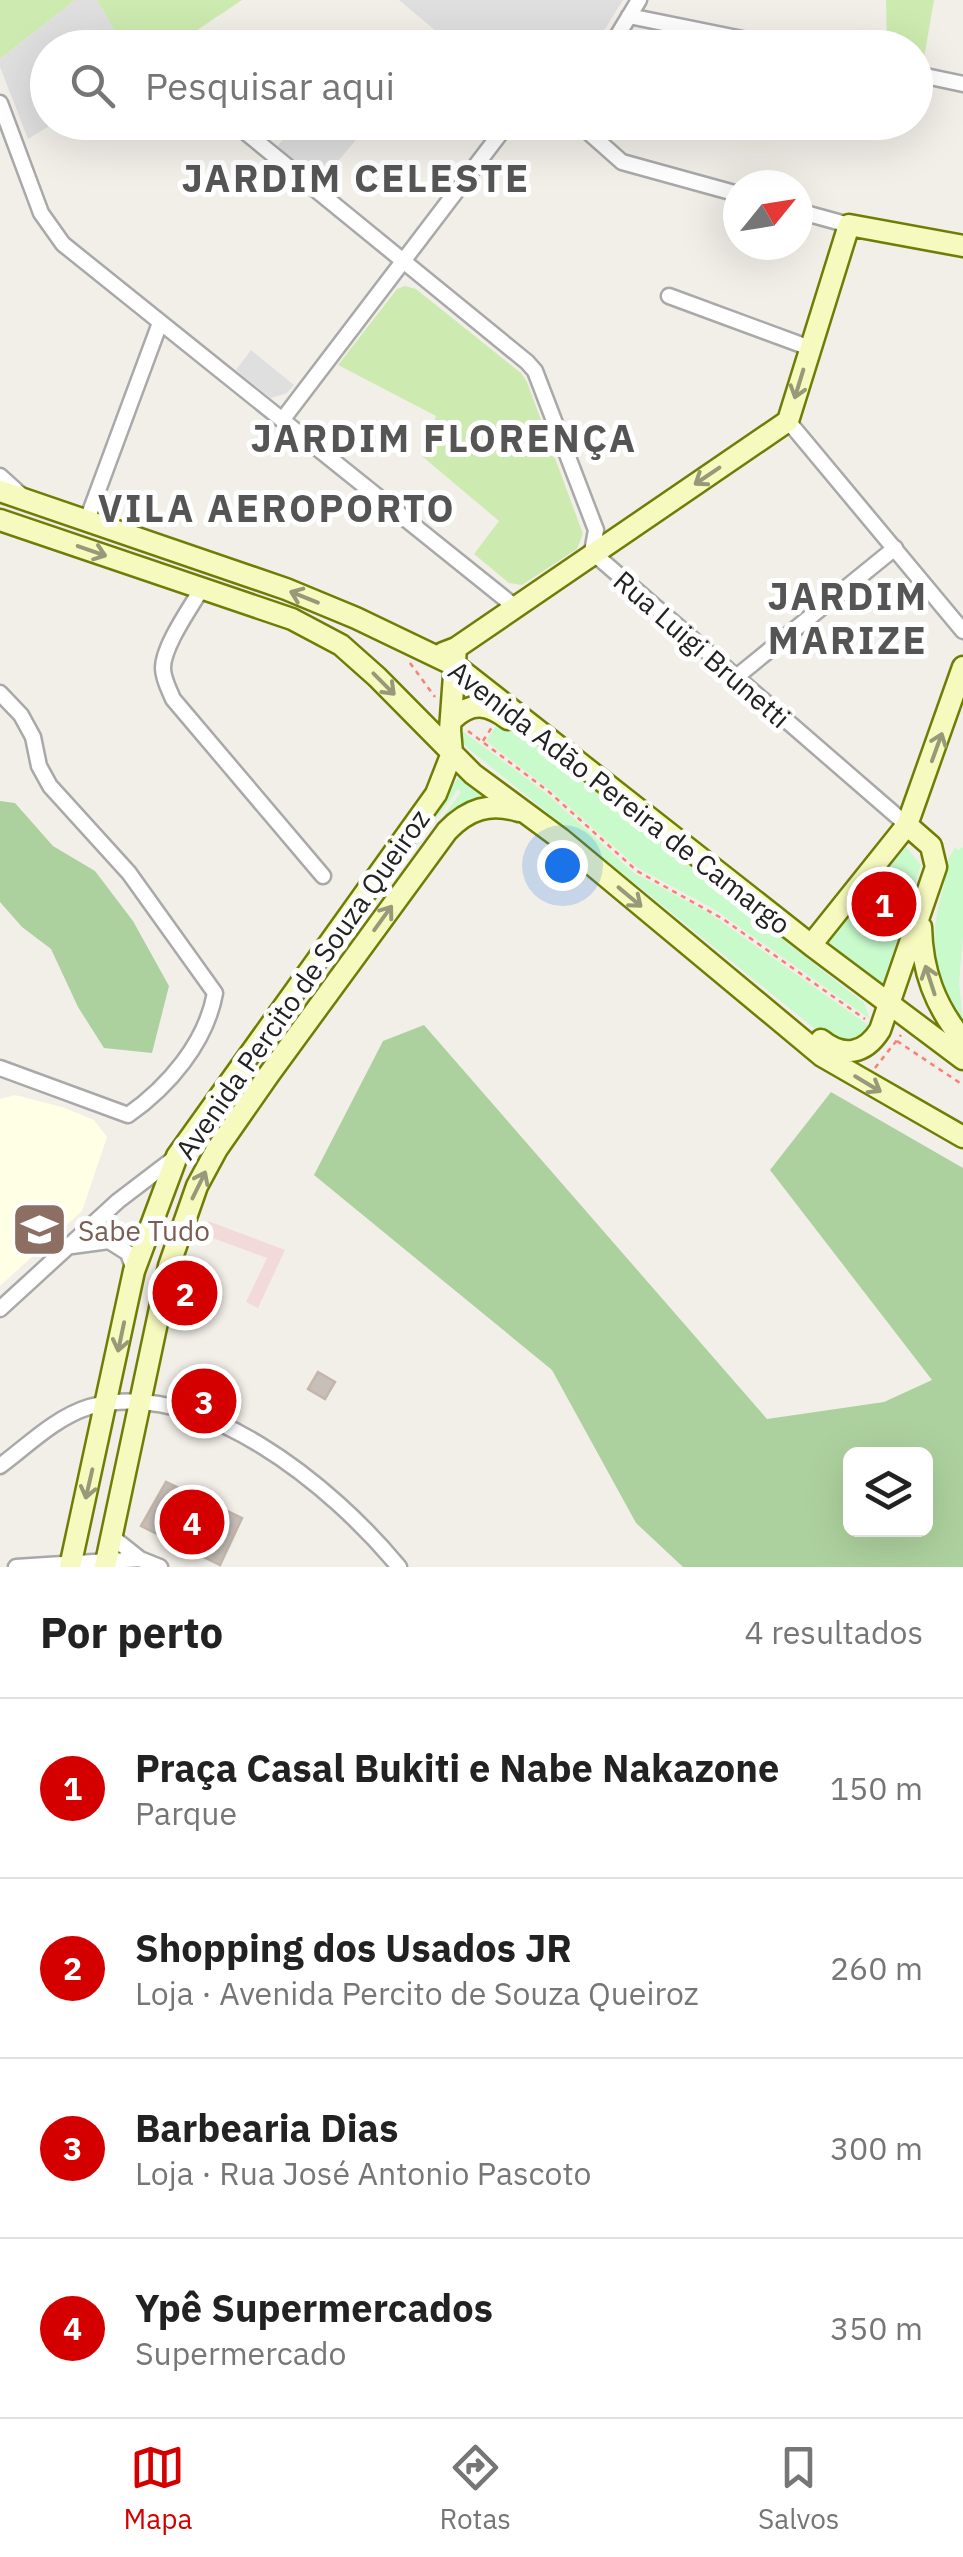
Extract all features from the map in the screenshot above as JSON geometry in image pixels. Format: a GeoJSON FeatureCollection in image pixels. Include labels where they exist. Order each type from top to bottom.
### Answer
{"type":"FeatureCollection","features":[{"type":"Feature","properties":{"kind":"main road"},"geometry":{"type":"LineString","coordinates":[[456,657],[514,606],[788,422],[849,224],[963,246]]}},
{"type":"Feature","properties":{"kind":"main road","name":"Avenida Adão Pereira de Camargo"},"geometry":{"type":"LineString","coordinates":[[0,491],[270,583],[428,653],[456,657],[811,945],[963,1059]]}},
{"type":"Feature","properties":{"kind":"main road"},"geometry":{"type":"LineString","coordinates":[[0,520],[292,618],[342,646],[472,774],[528,814],[822,1056],[963,1137]]}},
{"type":"Feature","properties":{"kind":"main road","name":"Avenida Percito de Souza Queiroz"},"geometry":{"type":"LineString","coordinates":[[70,1566],[134,1272],[177,1156],[438,789],[452,753],[456,657]]}},
{"type":"Feature","properties":{"kind":"main road"},"geometry":{"type":"LineString","coordinates":[[811,945],[906,826],[963,667]]}},
{"type":"Feature","properties":{"kind":"main road"},"geometry":{"type":"LineString","coordinates":[[453,719],[467,708],[493,708],[716,884],[783,922]]}},
{"type":"Feature","properties":{"kind":"main road"},"geometry":{"type":"LineString","coordinates":[[428,729],[439,759],[438,789]]}},
{"type":"Feature","properties":{"kind":"main road","name":"Avenida Percito de Souza Queiroz"},"geometry":{"type":"LineString","coordinates":[[106,1565],[150,1402],[144,1379],[169,1266],[197,1186],[217,1149],[447,831],[470,812],[487,806],[504,806],[528,814]]}},
{"type":"Feature","properties":{"kind":"main road","name":"Rua Luigi Brunetti"},"geometry":{"type":"LineString","coordinates":[[906,826],[931,846]]}},
{"type":"Feature","properties":{"kind":"main road"},"geometry":{"type":"LineString","coordinates":[[889,1035],[889,1004],[936,867],[931,846],[914,838],[890,846]]}},
{"type":"Feature","properties":{"kind":"main road"},"geometry":{"type":"LineString","coordinates":[[921,911],[925,970],[942,1012],[963,1040]]}},
{"type":"Feature","properties":{"kind":"main road"},"geometry":{"type":"LineString","coordinates":[[680,939],[722,964],[830,1048],[851,1052],[889,1035]]}},
{"type":"Feature","properties":{"kind":"main road"},"geometry":{"type":"LineString","coordinates":[[860,982],[889,1035]]}},
{"type":"Feature","properties":{"kind":"street"},"geometry":{"type":"LineString","coordinates":[[621,30],[639,0]]}},
{"type":"Feature","properties":{"kind":"street"},"geometry":{"type":"LineString","coordinates":[[630,16],[698,30]]}},
{"type":"Feature","properties":{"kind":"street"},"geometry":{"type":"LineString","coordinates":[[933,78],[963,84]]}},
{"type":"Feature","properties":{"kind":"street"},"geometry":{"type":"LineString","coordinates":[[0,104],[7,145],[50,230],[63,244],[514,606]]}},
{"type":"Feature","properties":{"kind":"street","name":"Rua Luigi Brunetti"},"geometry":{"type":"LineString","coordinates":[[255,140],[535,371],[596,530],[592,552],[906,826]]}},
{"type":"Feature","properties":{"kind":"street"},"geometry":{"type":"LineString","coordinates":[[283,419],[496,140]]}},
{"type":"Feature","properties":{"kind":"street"},"geometry":{"type":"LineString","coordinates":[[597,140],[622,162],[723,190]]}},
{"type":"Feature","properties":{"kind":"street"},"geometry":{"type":"LineString","coordinates":[[813,214],[849,224]]}},
{"type":"Feature","properties":{"kind":"street"},"geometry":{"type":"LineString","coordinates":[[669,296],[810,348]]}},
{"type":"Feature","properties":{"kind":"street"},"geometry":{"type":"LineString","coordinates":[[86,520],[160,322]]}},
{"type":"Feature","properties":{"kind":"street"},"geometry":{"type":"LineString","coordinates":[[788,422],[963,631]]}},
{"type":"Feature","properties":{"kind":"street"},"geometry":{"type":"LineString","coordinates":[[0,476],[28,501]]}},
{"type":"Feature","properties":{"kind":"street"},"geometry":{"type":"LineString","coordinates":[[735,678],[895,548]]}},
{"type":"Feature","properties":{"kind":"street"},"geometry":{"type":"LineString","coordinates":[[202,588],[168,650],[162,666],[166,683],[173,699],[323,876]]}},
{"type":"Feature","properties":{"kind":"street"},"geometry":{"type":"LineString","coordinates":[[0,693],[21,715],[50,786],[129,873],[215,993],[206,1022],[178,1069],[152,1099],[128,1116],[0,1068]]}},
{"type":"Feature","properties":{"kind":"street"},"geometry":{"type":"LineString","coordinates":[[0,1309],[118,1200],[177,1156]]}},
{"type":"Feature","properties":{"kind":"street"},"geometry":{"type":"LineString","coordinates":[[67,1248],[91,1241],[110,1241],[128,1253],[134,1272]]}},
{"type":"Feature","properties":{"kind":"street"},"geometry":{"type":"LineString","coordinates":[[0,1466],[76,1412],[107,1403],[150,1402],[234,1432],[298,1468],[331,1494],[399,1567]]}},
{"type":"Feature","properties":{"kind":"street"},"geometry":{"type":"LineString","coordinates":[[111,1536],[140,1559],[160,1567]]}},
{"type":"Feature","properties":{"kind":"street"},"geometry":{"type":"LineString","coordinates":[[16,1567],[106,1565],[140,1559]]}},
{"type":"Feature","properties":{"kind":"path"},"geometry":{"type":"LineString","coordinates":[[482,742],[548,791],[637,871],[723,919],[963,1085]]}},
{"type":"Feature","properties":{"kind":"path"},"geometry":{"type":"LineString","coordinates":[[871,1074],[889,1035],[910,1021]]}},
{"type":"Feature","properties":{"kind":"shaded area"},"geometry":{"type":"Polygon","coordinates":[[[75,0],[97,0],[115,30],[37,30],[75,0]]]}},
{"type":"Feature","properties":{"kind":"shaded area"},"geometry":{"type":"Polygon","coordinates":[[[399,0],[623,0],[604,30],[435,30],[399,0]]]}},
{"type":"Feature","properties":{"kind":"shaded area"},"geometry":{"type":"Polygon","coordinates":[[[30,35],[28,139],[0,67],[0,59],[30,35]]]}},
{"type":"Feature","properties":{"kind":"shaded area"},"geometry":{"type":"Polygon","coordinates":[[[283,140],[356,140],[318,185],[275,149],[283,140]]]}},
{"type":"Feature","properties":{"kind":"shaded area"},"geometry":{"type":"Polygon","coordinates":[[[251,350],[294,385],[287,393],[271,398],[236,370],[251,350]]]}},
{"type":"Feature","properties":{"kind":"shaded area"},"geometry":{"type":"Polygon","coordinates":[[[15,1095],[94,1120],[107,1137],[82,1211],[0,1286],[0,1099],[15,1095]]]}},
{"type":"Feature","properties":{"kind":"shaded area"},"geometry":{"type":"Polygon","coordinates":[[[208,1221],[285,1250],[258,1308],[246,1302],[267,1258],[202,1234],[208,1221]]]}},
{"type":"Feature","properties":{"kind":"green space"},"geometry":{"type":"Polygon","coordinates":[[[0,0],[75,0],[37,30],[30,30],[30,35],[0,59],[0,0]]]}},
{"type":"Feature","properties":{"kind":"green space"},"geometry":{"type":"Polygon","coordinates":[[[97,0],[242,0],[197,30],[114,30],[97,0]]]}},
{"type":"Feature","properties":{"kind":"green space"},"geometry":{"type":"Polygon","coordinates":[[[886,0],[934,0],[929,30],[887,30],[886,0]]]}},
{"type":"Feature","properties":{"kind":"green space"},"geometry":{"type":"Polygon","coordinates":[[[397,289],[416,289],[521,373],[527,382],[583,534],[577,549],[522,585],[509,583],[474,554],[499,521],[423,457],[436,416],[338,365],[397,289]]]}},
{"type":"Feature","properties":{"kind":"green space"},"geometry":{"type":"Polygon","coordinates":[[[501,718],[864,1003],[870,1019],[714,909],[638,868],[549,789],[486,741],[501,718]]]}},
{"type":"Feature","properties":{"kind":"green space"},"geometry":{"type":"Polygon","coordinates":[[[461,730],[546,793],[634,873],[709,913],[868,1025],[859,1042],[830,1041],[465,746],[461,730]]]}},
{"type":"Feature","properties":{"kind":"green space"},"geometry":{"type":"Polygon","coordinates":[[[460,775],[488,795],[455,808],[443,820],[319,990],[461,792],[458,789],[313,987],[460,775]]]}},
{"type":"Feature","properties":{"kind":"green space"},"geometry":{"type":"Polygon","coordinates":[[[0,801],[15,803],[53,846],[95,871],[133,921],[169,986],[152,1053],[104,1048],[78,1007],[51,949],[22,927],[0,902],[0,801]]]}},
{"type":"Feature","properties":{"kind":"green space"},"geometry":{"type":"Polygon","coordinates":[[[906,847],[921,865],[883,984],[827,943],[906,847]]]}},
{"type":"Feature","properties":{"kind":"green space"},"geometry":{"type":"Polygon","coordinates":[[[955,847],[963,847],[959,982],[963,1022],[938,973],[934,939],[945,869],[955,847]]]}},
{"type":"Feature","properties":{"kind":"green space"},"geometry":{"type":"Polygon","coordinates":[[[424,1025],[767,1419],[884,1402],[932,1380],[770,1170],[831,1092],[963,1168],[963,1567],[683,1567],[636,1523],[552,1370],[314,1175],[383,1041],[424,1025]]]}},
{"type":"Feature","properties":{"kind":"building"},"geometry":{"type":"Polygon","coordinates":[[[318,1372],[335,1382],[325,1399],[308,1389],[318,1372]]]}},
{"type":"Feature","properties":{"kind":"building"},"geometry":{"type":"Polygon","coordinates":[[[166,1482],[242,1518],[220,1565],[141,1526],[166,1482]]]}},
{"type":"Feature","properties":{"kind":"place","name":"Praça Casal Bukiti e Nabe Nakazone"},"geometry":{"type":"Point","coordinates":[884,904]}},
{"type":"Feature","properties":{"kind":"place","name":"Sabe Tudo"},"geometry":{"type":"Point","coordinates":[39,1230]}},
{"type":"Feature","properties":{"kind":"place","name":"Shopping dos Usados JR"},"geometry":{"type":"Point","coordinates":[185,1293]}},
{"type":"Feature","properties":{"kind":"place","name":"Barbearia Dias"},"geometry":{"type":"Point","coordinates":[204,1401]}},
{"type":"Feature","properties":{"kind":"place","name":"Ypê Supermercados"},"geometry":{"type":"Point","coordinates":[192,1522]}},
{"type":"Feature","properties":{"kind":"district","name":"JARDIM CELESTE"},"geometry":{"type":"Point","coordinates":[356,177]}},
{"type":"Feature","properties":{"kind":"district","name":"JARDIM FLORENÇA"},"geometry":{"type":"Point","coordinates":[444,437]}},
{"type":"Feature","properties":{"kind":"district","name":"VILA AEROPORTO"},"geometry":{"type":"Point","coordinates":[277,507]}},
{"type":"Feature","properties":{"kind":"district","name":"JARDIM MARIZE"},"geometry":{"type":"Point","coordinates":[848,617]}}]}
